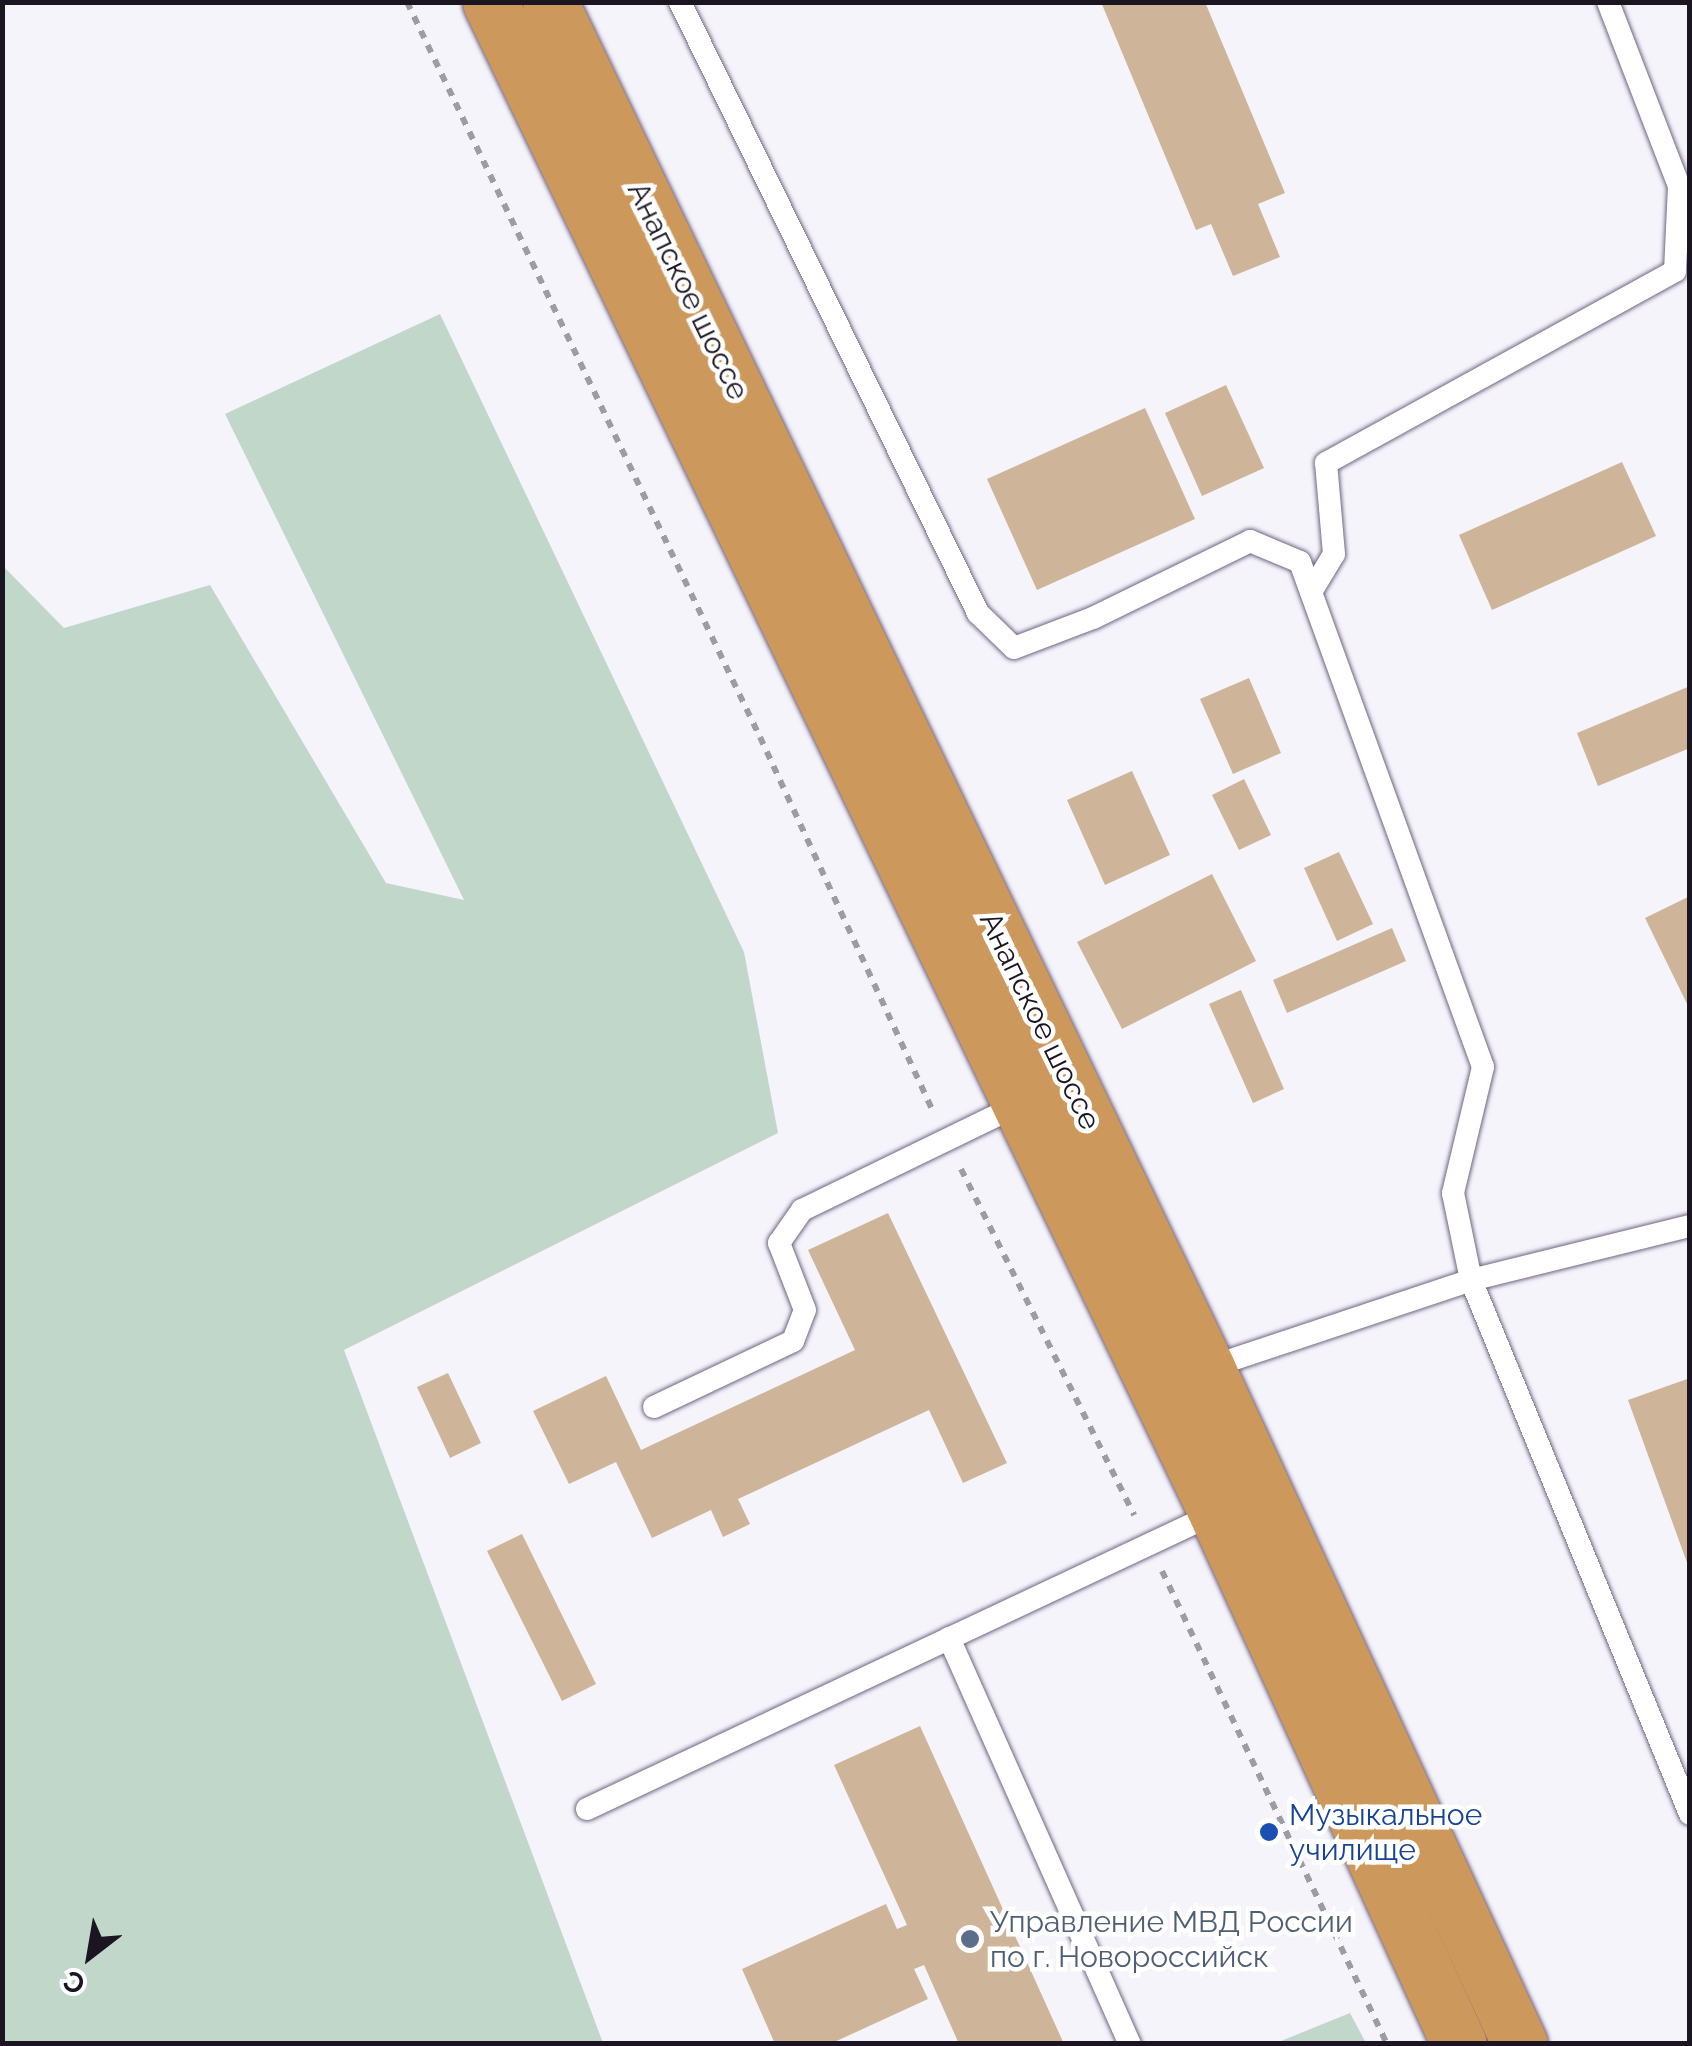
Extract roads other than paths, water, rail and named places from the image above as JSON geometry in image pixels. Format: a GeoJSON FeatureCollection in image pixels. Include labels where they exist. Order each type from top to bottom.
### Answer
{"type":"FeatureCollection","features":[{"type":"Feature","properties":{"kind":"highway","name":"Анапское шоссе"},"geometry":{"type":"LineString","coordinates":[[490,2],[1020,1104],[1240,1501],[1520,2044]]}},
{"type":"Feature","properties":{"kind":"highway","name":"Анапское шоссе"},"geometry":{"type":"LineString","coordinates":[[550,2],[1207,1368],[1240,1501],[1459,2044]]}},
{"type":"Feature","properties":{"kind":"lane"},"geometry":{"type":"LineString","coordinates":[[680,2],[978,613],[1014,648],[1093,618],[1250,542],[1300,562],[1482,1067],[1453,1193],[1471,1280],[1690,1814]]}},
{"type":"Feature","properties":{"kind":"lane"},"geometry":{"type":"LineString","coordinates":[[1311,592],[1334,554],[1326,463],[1675,272],[1679,186],[1608,2]]}},
{"type":"Feature","properties":{"kind":"lane"},"geometry":{"type":"LineString","coordinates":[[654,1407],[793,1341],[805,1310],[779,1243],[802,1210],[1020,1104]]}},
{"type":"Feature","properties":{"kind":"lane"},"geometry":{"type":"LineString","coordinates":[[1207,1368],[1471,1280],[1690,1226]]}},
{"type":"Feature","properties":{"kind":"lane"},"geometry":{"type":"LineString","coordinates":[[587,1809],[1240,1501]]}},
{"type":"Feature","properties":{"kind":"lane"},"geometry":{"type":"LineString","coordinates":[[949,1638],[1130,2044]]}},
{"type":"Feature","properties":{"kind":"place","name":"Музыкальное училище"},"geometry":{"type":"Point","coordinates":[1269,1832]}},
{"type":"Feature","properties":{"kind":"place","name":"Управление МВД России по г. Новороссийск"},"geometry":{"type":"Point","coordinates":[970,1939]}}]}
